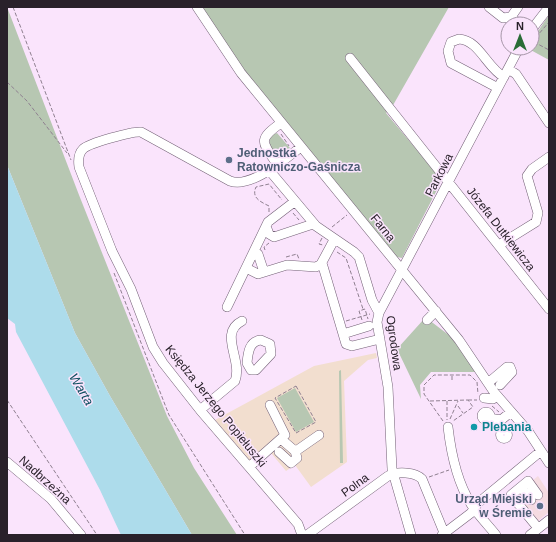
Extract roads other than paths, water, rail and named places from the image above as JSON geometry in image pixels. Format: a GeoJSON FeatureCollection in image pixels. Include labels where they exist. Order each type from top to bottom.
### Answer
{"type":"FeatureCollection","features":[{"type":"Feature","properties":{"kind":"street","name":"Farna"},"geometry":{"type":"LineString","coordinates":[[197,7],[240,73],[281,129],[436,311],[459,340],[497,396],[507,416],[528,431],[549,463]]}},
{"type":"Feature","properties":{"kind":"street"},"geometry":{"type":"LineString","coordinates":[[489,7],[500,16]]}},
{"type":"Feature","properties":{"kind":"street"},"geometry":{"type":"LineString","coordinates":[[512,16],[518,7]]}},
{"type":"Feature","properties":{"kind":"street"},"geometry":{"type":"LineString","coordinates":[[540,19],[549,7]]}},
{"type":"Feature","properties":{"kind":"street"},"geometry":{"type":"LineString","coordinates":[[498,88],[451,63],[448,51],[451,42],[459,39],[469,42],[494,71],[516,74],[549,123]]}},
{"type":"Feature","properties":{"kind":"street","name":"Parkowa"},"geometry":{"type":"LineString","coordinates":[[376,313],[402,270],[515,56]]}},
{"type":"Feature","properties":{"kind":"street","name":"Józefa Dutkiewicza"},"geometry":{"type":"LineString","coordinates":[[350,58],[549,309]]}},
{"type":"Feature","properties":{"kind":"street"},"geometry":{"type":"LineString","coordinates":[[277,164],[266,148],[264,139],[266,134],[281,129]]}},
{"type":"Feature","properties":{"kind":"street","name":"Księdza Jerzego Popiełuszki"},"geometry":{"type":"LineString","coordinates":[[269,170],[244,182],[236,184],[144,133],[136,132],[83,149],[79,156],[79,167],[112,251],[131,289],[153,347],[163,364],[200,410],[298,524],[302,535]]}},
{"type":"Feature","properties":{"kind":"street"},"geometry":{"type":"LineString","coordinates":[[269,170],[296,148]]}},
{"type":"Feature","properties":{"kind":"street"},"geometry":{"type":"LineString","coordinates":[[499,245],[536,222],[538,213],[527,176],[532,169],[549,157]]}},
{"type":"Feature","properties":{"kind":"street","name":"Ogrodowa"},"geometry":{"type":"LineString","coordinates":[[269,170],[294,202],[332,244],[358,255],[376,313],[388,387],[393,474],[411,535]]}},
{"type":"Feature","properties":{"kind":"street"},"geometry":{"type":"LineString","coordinates":[[227,307],[270,219],[294,202]]}},
{"type":"Feature","properties":{"kind":"street"},"geometry":{"type":"LineString","coordinates":[[266,226],[269,234],[274,237],[313,224]]}},
{"type":"Feature","properties":{"kind":"street"},"geometry":{"type":"LineString","coordinates":[[246,268],[254,273],[264,272],[287,265],[314,268],[322,263],[332,244]]}},
{"type":"Feature","properties":{"kind":"street"},"geometry":{"type":"LineString","coordinates":[[254,251],[258,254],[264,272]]}},
{"type":"Feature","properties":{"kind":"street"},"geometry":{"type":"LineString","coordinates":[[322,263],[346,344],[349,346],[380,338]]}},
{"type":"Feature","properties":{"kind":"street"},"geometry":{"type":"LineString","coordinates":[[427,320],[436,311]]}},
{"type":"Feature","properties":{"kind":"street"},"geometry":{"type":"LineString","coordinates":[[235,381],[237,367],[231,334],[234,327],[242,321]]}},
{"type":"Feature","properties":{"kind":"street"},"geometry":{"type":"LineString","coordinates":[[343,334],[369,326]]}},
{"type":"Feature","properties":{"kind":"street"},"geometry":{"type":"LineString","coordinates":[[488,383],[506,367],[510,367],[512,372],[500,385]]}},
{"type":"Feature","properties":{"kind":"street"},"geometry":{"type":"LineString","coordinates":[[200,410],[249,369]]}},
{"type":"Feature","properties":{"kind":"street"},"geometry":{"type":"LineString","coordinates":[[487,401],[497,396]]}},
{"type":"Feature","properties":{"kind":"street"},"geometry":{"type":"LineString","coordinates":[[249,466],[281,439],[285,432],[274,402]]}},
{"type":"Feature","properties":{"kind":"street"},"geometry":{"type":"LineString","coordinates":[[483,413],[496,421],[507,416]]}},
{"type":"Feature","properties":{"kind":"street"},"geometry":{"type":"LineString","coordinates":[[502,432],[501,428],[507,416]]}},
{"type":"Feature","properties":{"kind":"street"},"geometry":{"type":"LineString","coordinates":[[449,425],[457,472],[474,509],[496,535]]}},
{"type":"Feature","properties":{"kind":"street"},"geometry":{"type":"LineString","coordinates":[[296,451],[319,435]]}},
{"type":"Feature","properties":{"kind":"street"},"geometry":{"type":"LineString","coordinates":[[279,452],[291,463],[297,458],[296,451],[281,439]]}},
{"type":"Feature","properties":{"kind":"street"},"geometry":{"type":"LineString","coordinates":[[393,474],[414,475],[425,478],[444,534],[471,513],[503,482],[541,451]]}},
{"type":"Feature","properties":{"kind":"street","name":"Nadbrzeżna"},"geometry":{"type":"LineString","coordinates":[[7,462],[51,499],[81,535]]}},
{"type":"Feature","properties":{"kind":"street","name":"Polna"},"geometry":{"type":"LineString","coordinates":[[307,535],[388,476],[393,474]]}},
{"type":"Feature","properties":{"kind":"street"},"geometry":{"type":"LineString","coordinates":[[535,497],[521,487],[511,495],[538,528]]}},
{"type":"Feature","properties":{"kind":"street"},"geometry":{"type":"LineString","coordinates":[[530,535],[548,522]]}},
{"type":"Feature","properties":{"kind":"water","name":"Warta"},"geometry":{"type":"Polygon","coordinates":[[[7,165],[75,333],[110,396],[192,535],[121,535],[100,490],[16,332],[15,324],[7,318],[7,165]]]}},
{"type":"Feature","properties":{"kind":"place","name":"Jednostka Ratowniczo-Gaśnicza"},"geometry":{"type":"Point","coordinates":[229,160]}},
{"type":"Feature","properties":{"kind":"place","name":"Plebania"},"geometry":{"type":"Point","coordinates":[474,427]}},
{"type":"Feature","properties":{"kind":"place","name":"Urząd Miejski w Śremie"},"geometry":{"type":"Point","coordinates":[540,506]}}]}
